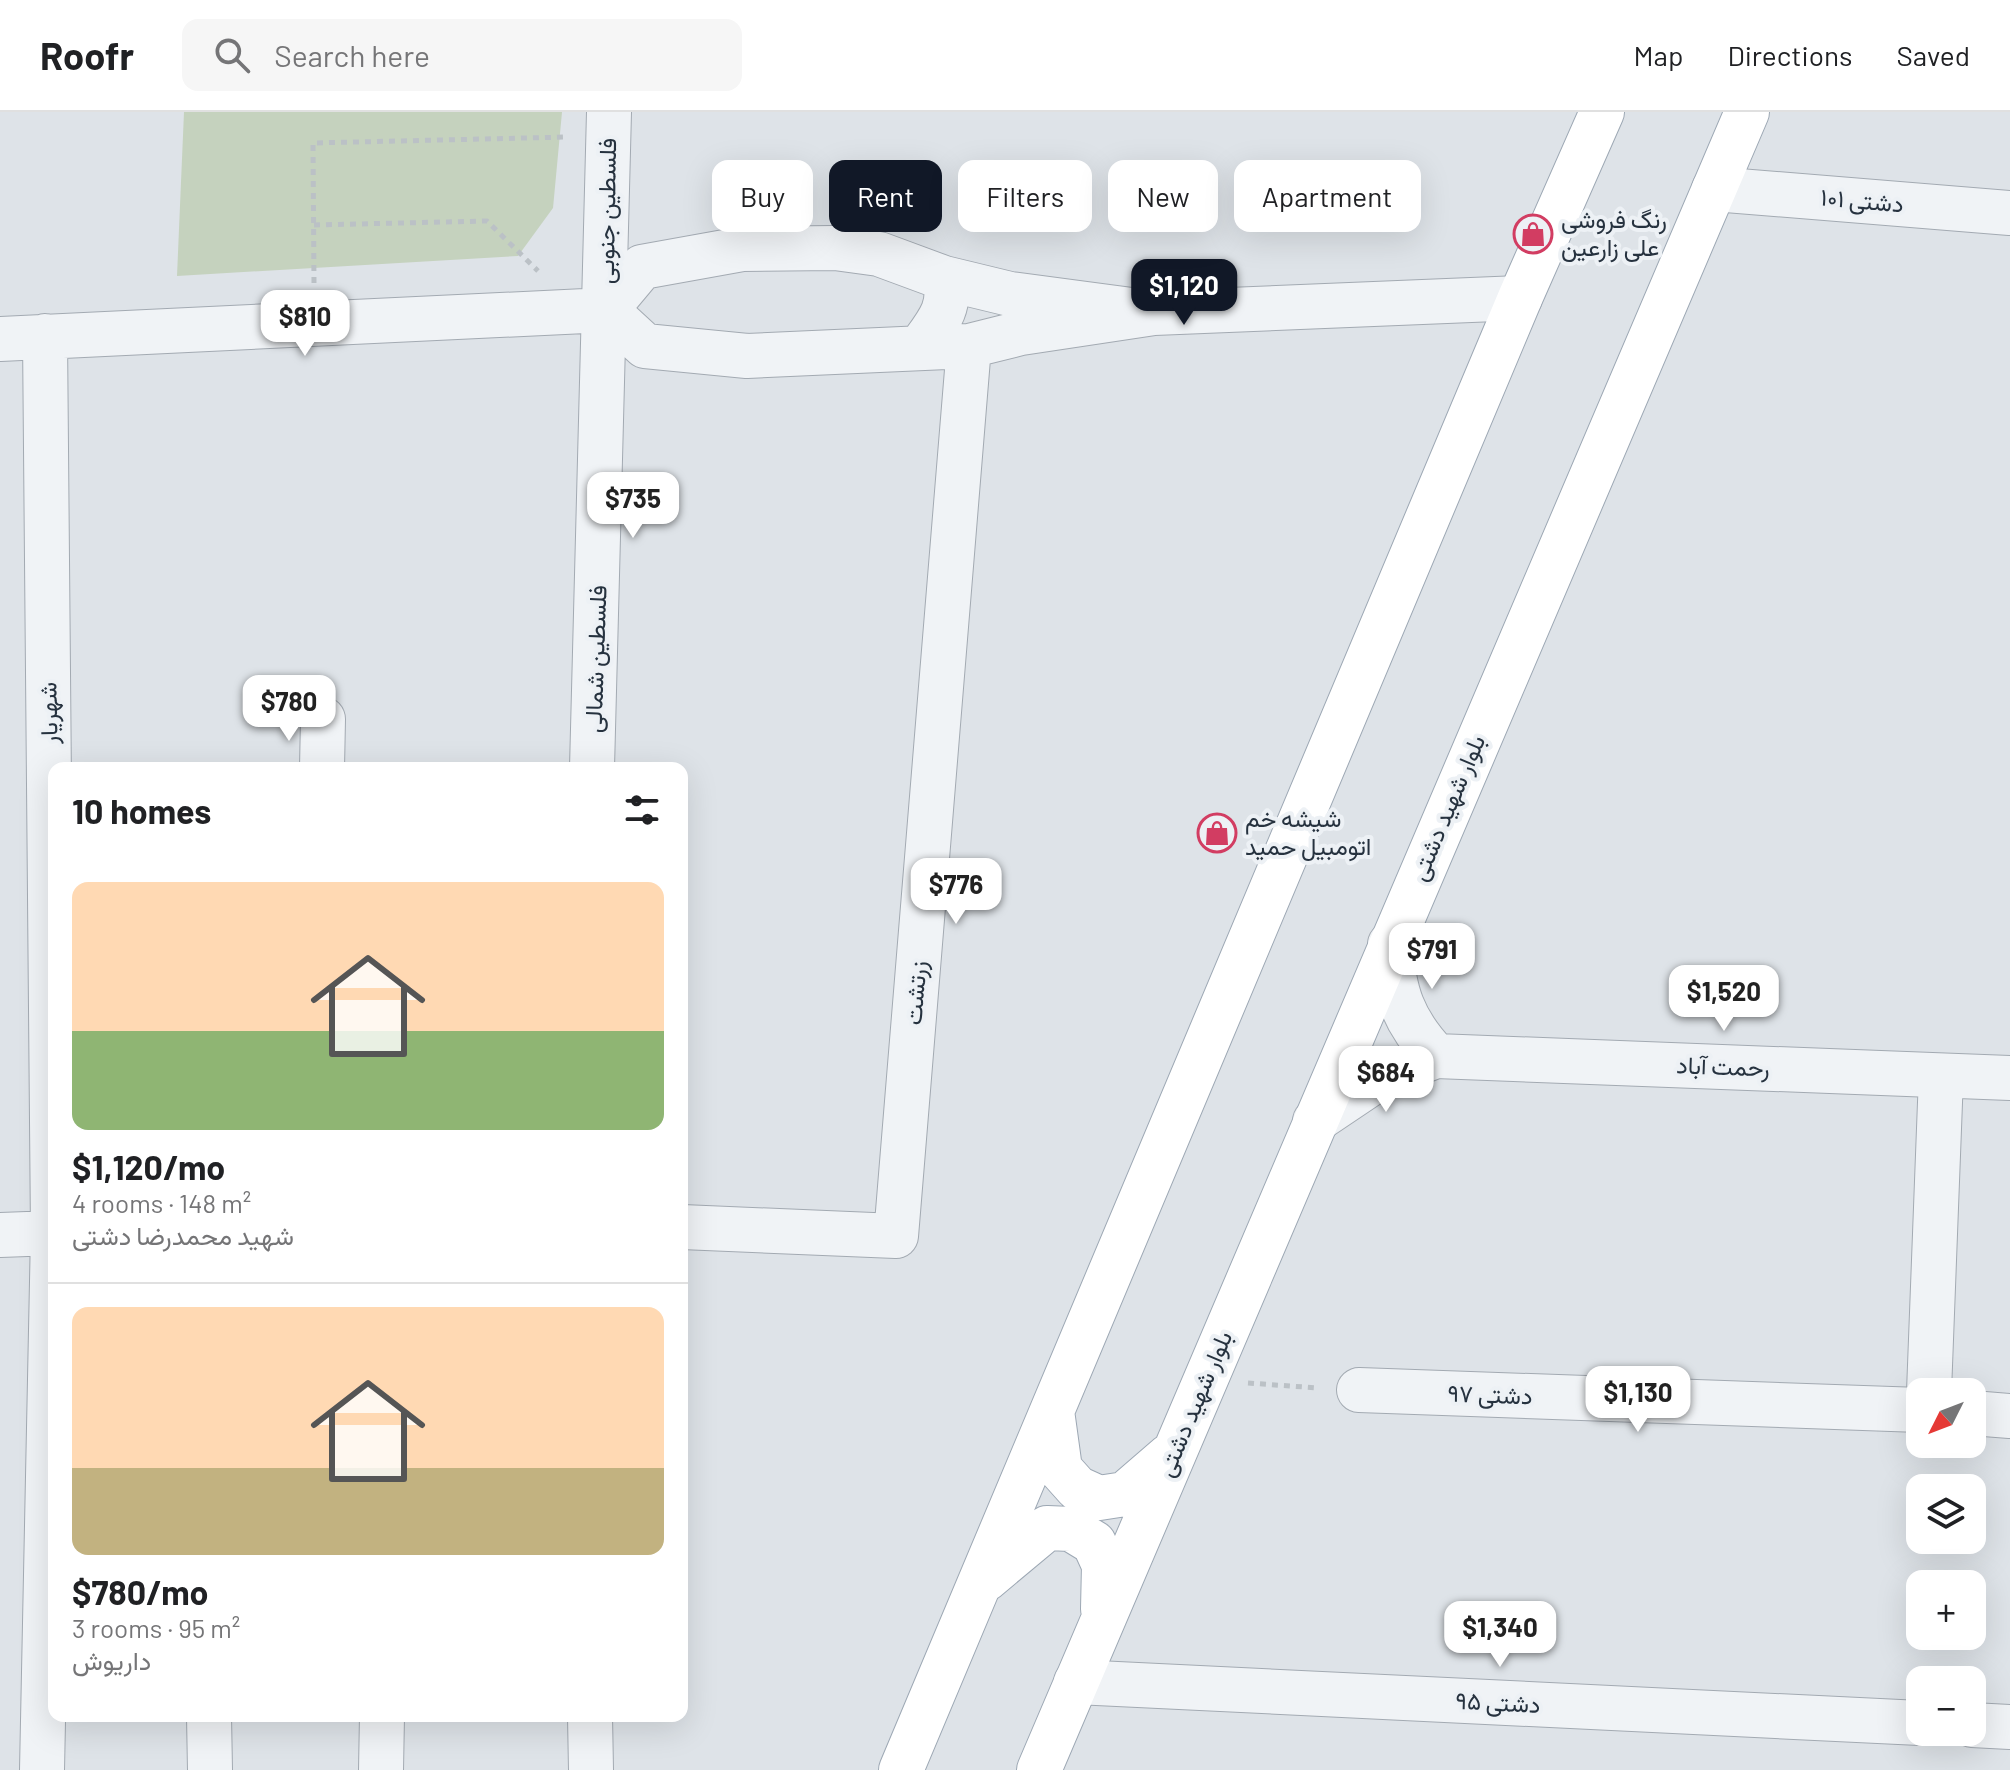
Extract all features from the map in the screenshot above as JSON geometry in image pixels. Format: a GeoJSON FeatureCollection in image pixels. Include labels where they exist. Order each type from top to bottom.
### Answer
{"type":"FeatureCollection","features":[{"type":"Feature","properties":{"kind":"main road"},"geometry":{"type":"LineString","coordinates":[[901,1770],[1520,298],[1602,112]]}},
{"type":"Feature","properties":{"kind":"main road","name":"بلوار شهید دشتی"},"geometry":{"type":"LineString","coordinates":[[1039,1770],[1747,112]]}},
{"type":"Feature","properties":{"kind":"main road"},"geometry":{"type":"LineString","coordinates":[[1052,1411],[1060,1469],[1077,1488],[1099,1498],[1125,1494],[1175,1450]]}},
{"type":"Feature","properties":{"kind":"main road"},"geometry":{"type":"LineString","coordinates":[[979,1585],[1047,1528],[1071,1529],[1094,1543],[1104,1565],[1105,1593],[1100,1627]]}},
{"type":"Feature","properties":{"kind":"street","name":"فلسطین جنوبی"},"geometry":{"type":"LineString","coordinates":[[592,311],[609,124]]}},
{"type":"Feature","properties":{"kind":"street","name":"دشتی ۱۰۱"},"geometry":{"type":"LineString","coordinates":[[1714,189],[2010,213]]}},
{"type":"Feature","properties":{"kind":"street"},"geometry":{"type":"LineString","coordinates":[[592,311],[642,267],[742,249],[835,248],[879,254],[944,278],[1010,294],[1154,313]]}},
{"type":"Feature","properties":{"kind":"street"},"geometry":{"type":"LineString","coordinates":[[921,346],[941,319],[949,294],[944,278]]}},
{"type":"Feature","properties":{"kind":"street"},"geometry":{"type":"LineString","coordinates":[[0,339],[592,311],[645,346],[747,356],[835,354],[921,346],[969,346],[1021,333],[1154,313],[1520,298]]}},
{"type":"Feature","properties":{"kind":"street","name":"فلسطین شمالی"},"geometry":{"type":"LineString","coordinates":[[592,311],[592,762]]}},
{"type":"Feature","properties":{"kind":"street","name":"شهریار"},"geometry":{"type":"LineString","coordinates":[[45,336],[49,762]]}},
{"type":"Feature","properties":{"kind":"street","name":"زرتشت"},"geometry":{"type":"LineString","coordinates":[[688,1227],[896,1236],[969,346]]}},
{"type":"Feature","properties":{"kind":"street"},"geometry":{"type":"LineString","coordinates":[[322,762],[323,719]]}},
{"type":"Feature","properties":{"kind":"street"},"geometry":{"type":"LineString","coordinates":[[1315,1121],[1379,1078],[1436,1056],[1413,1028],[1394,989],[1390,944]]}},
{"type":"Feature","properties":{"kind":"street","name":"رحمت آباد"},"geometry":{"type":"LineString","coordinates":[[1436,1056],[2010,1078]]}},
{"type":"Feature","properties":{"kind":"street"},"geometry":{"type":"LineString","coordinates":[[1930,1378],[1941,1076]]}},
{"type":"Feature","properties":{"kind":"street"},"geometry":{"type":"LineString","coordinates":[[0,1235],[48,1233]]}},
{"type":"Feature","properties":{"kind":"street","name":"دشتی ۹۷"},"geometry":{"type":"LineString","coordinates":[[1359,1390],[1906,1410]]}},
{"type":"Feature","properties":{"kind":"street"},"geometry":{"type":"LineString","coordinates":[[1986,1414],[2010,1416]]}},
{"type":"Feature","properties":{"kind":"street","name":"شهریار"},"geometry":{"type":"LineString","coordinates":[[42,1770],[48,1502]]}},
{"type":"Feature","properties":{"kind":"street","name":"دشتی ۹۵"},"geometry":{"type":"LineString","coordinates":[[1076,1682],[1906,1722]]}},
{"type":"Feature","properties":{"kind":"street"},"geometry":{"type":"LineString","coordinates":[[209,1722],[210,1770]]}},
{"type":"Feature","properties":{"kind":"street"},"geometry":{"type":"LineString","coordinates":[[381,1770],[382,1722]]}},
{"type":"Feature","properties":{"kind":"street"},"geometry":{"type":"LineString","coordinates":[[590,1722],[591,1770]]}},
{"type":"Feature","properties":{"kind":"street"},"geometry":{"type":"LineString","coordinates":[[1986,1726],[2010,1727]]}},
{"type":"Feature","properties":{"kind":"path"},"geometry":{"type":"LineString","coordinates":[[314,324],[313,143],[609,124]]}},
{"type":"Feature","properties":{"kind":"path"},"geometry":{"type":"LineString","coordinates":[[314,225],[487,221],[592,311]]}},
{"type":"Feature","properties":{"kind":"path"},"geometry":{"type":"LineString","coordinates":[[1205,1379],[1359,1390]]}},
{"type":"Feature","properties":{"kind":"green space"},"geometry":{"type":"Polygon","coordinates":[[[184,112],[562,112],[553,208],[518,256],[177,276],[184,112]]]}},
{"type":"Feature","properties":{"kind":"place","name":"رنگ فروشی علی زارعین"},"geometry":{"type":"Point","coordinates":[1533,234]}},
{"type":"Feature","properties":{"kind":"place","name":"شیشه خم اتومبیل حمید"},"geometry":{"type":"Point","coordinates":[1217,833]}}]}
